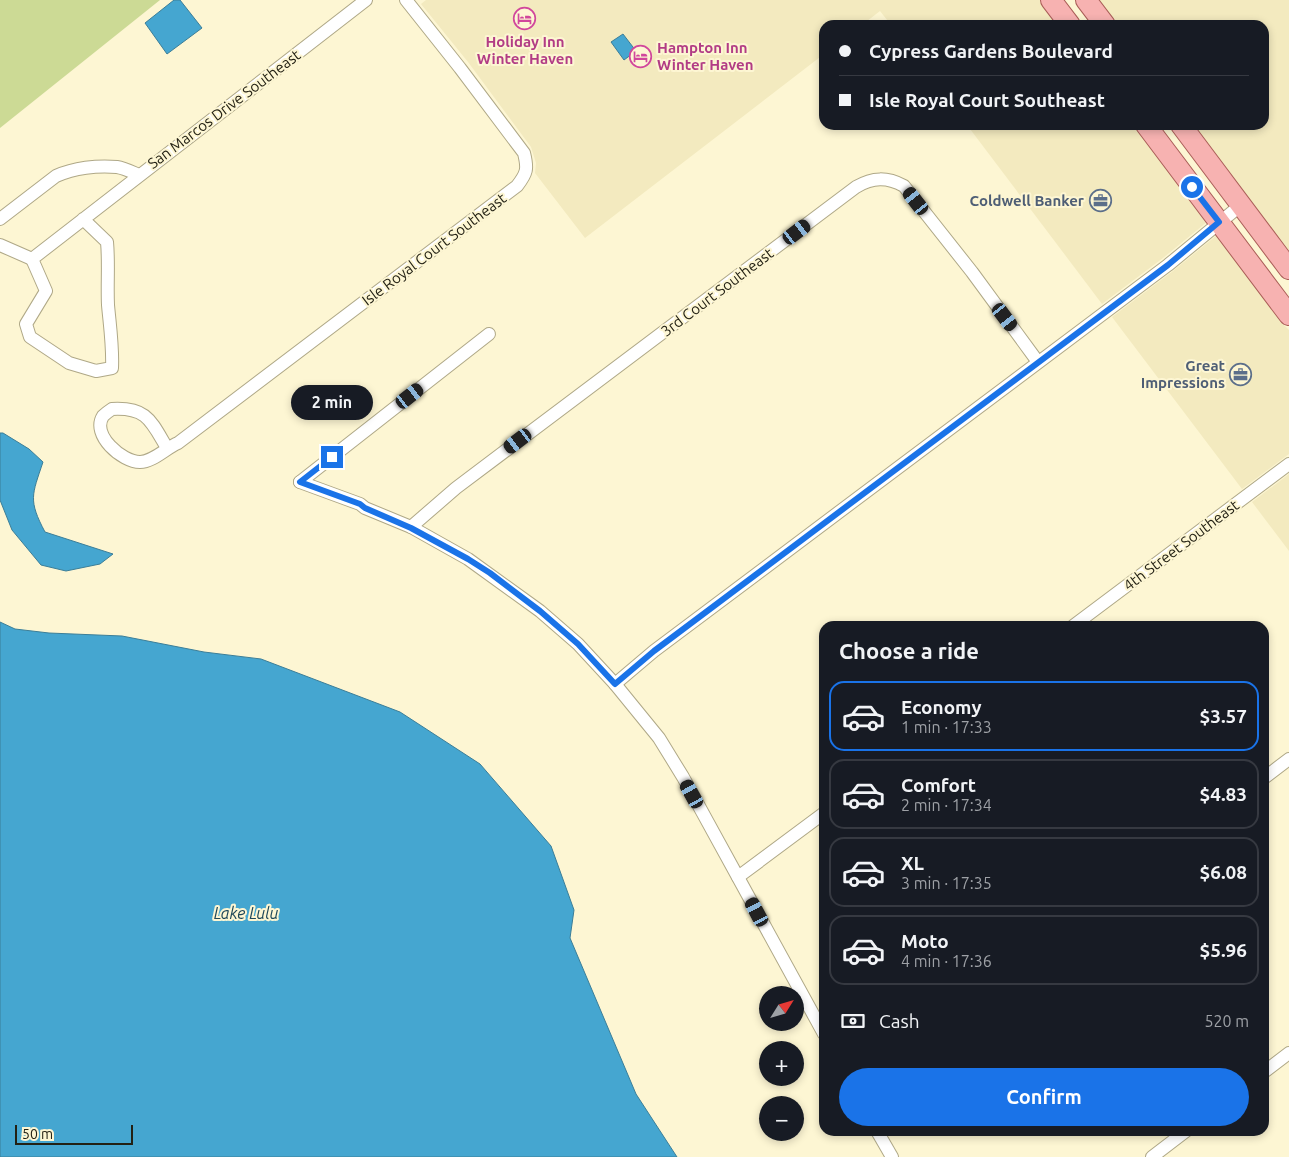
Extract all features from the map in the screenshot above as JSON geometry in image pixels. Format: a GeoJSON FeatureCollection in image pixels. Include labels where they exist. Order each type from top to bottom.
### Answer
{"type":"FeatureCollection","features":[{"type":"Feature","properties":{"kind":"main road"},"geometry":{"type":"LineString","coordinates":[[1051,0],[1066,20]]}},
{"type":"Feature","properties":{"kind":"main road"},"geometry":{"type":"LineString","coordinates":[[1086,0],[1101,20]]}},
{"type":"Feature","properties":{"kind":"main road"},"geometry":{"type":"LineString","coordinates":[[1150,130],[1289,315]]}},
{"type":"Feature","properties":{"kind":"main road"},"geometry":{"type":"LineString","coordinates":[[1185,130],[1289,269]]}},
{"type":"Feature","properties":{"kind":"street","name":"San Marcos Drive Southeast"},"geometry":{"type":"LineString","coordinates":[[32,259],[366,0]]}},
{"type":"Feature","properties":{"kind":"street","name":"Isle Royal Court Southeast"},"geometry":{"type":"LineString","coordinates":[[167,448],[154,426],[141,412],[135,409],[112,409],[103,416],[100,426],[107,444],[118,454],[127,458],[139,462],[150,460],[178,443],[518,186],[525,176],[527,166],[524,153],[406,0]]}},
{"type":"Feature","properties":{"kind":"street"},"geometry":{"type":"LineString","coordinates":[[0,219],[56,176],[75,169],[118,167],[139,175]]}},
{"type":"Feature","properties":{"kind":"street","name":"3rd Court Southeast"},"geometry":{"type":"LineString","coordinates":[[411,528],[456,488],[856,187],[867,181],[893,180],[904,186],[972,272],[1038,362]]}},
{"type":"Feature","properties":{"kind":"street"},"geometry":{"type":"LineString","coordinates":[[615,684],[654,651],[1168,265],[1241,205]]}},
{"type":"Feature","properties":{"kind":"street"},"geometry":{"type":"LineString","coordinates":[[0,245],[32,259],[46,291],[26,324],[30,337],[69,363],[96,371],[112,368],[113,349],[108,305],[109,267],[107,242],[83,219]]}},
{"type":"Feature","properties":{"kind":"street"},"geometry":{"type":"LineString","coordinates":[[488,334],[300,482],[360,504],[411,528],[468,559],[540,611],[578,644],[615,684],[659,738],[738,876],[819,1025]]}},
{"type":"Feature","properties":{"kind":"street","name":"4th Street Southeast"},"geometry":{"type":"LineString","coordinates":[[1080,621],[1289,464]]}},
{"type":"Feature","properties":{"kind":"street"},"geometry":{"type":"LineString","coordinates":[[1269,774],[1289,759]]}},
{"type":"Feature","properties":{"kind":"street"},"geometry":{"type":"LineString","coordinates":[[738,876],[819,817]]}},
{"type":"Feature","properties":{"kind":"street"},"geometry":{"type":"LineString","coordinates":[[1269,1068],[1289,1053]]}},
{"type":"Feature","properties":{"kind":"street"},"geometry":{"type":"LineString","coordinates":[[880,1136],[892,1157]]}},
{"type":"Feature","properties":{"kind":"street"},"geometry":{"type":"LineString","coordinates":[[1152,1157],[1179,1136]]}},
{"type":"Feature","properties":{"kind":"shaded area"},"geometry":{"type":"Polygon","coordinates":[[[426,0],[1040,0],[1055,20],[887,20],[880,11],[868,20],[819,20],[819,58],[585,238],[535,173],[536,163],[531,147],[468,62],[421,4],[426,0]]]}},
{"type":"Feature","properties":{"kind":"shaded area"},"geometry":{"type":"Polygon","coordinates":[[[1097,0],[1289,0],[1289,254],[1196,130],[1269,130],[1269,20],[1112,20],[1097,0]]]}},
{"type":"Feature","properties":{"kind":"shaded area"},"geometry":{"type":"Polygon","coordinates":[[[971,130],[1138,130],[1207,222],[1102,304],[971,130]]]}},
{"type":"Feature","properties":{"kind":"shaded area"},"geometry":{"type":"Polygon","coordinates":[[[1217,235],[1281,322],[1289,330],[1289,454],[1242,489],[1112,317],[1217,235]]]}},
{"type":"Feature","properties":{"kind":"shaded area"},"geometry":{"type":"Polygon","coordinates":[[[1289,474],[1289,551],[1252,502],[1289,474]]]}},
{"type":"Feature","properties":{"kind":"green space"},"geometry":{"type":"Polygon","coordinates":[[[0,0],[160,0],[0,128],[0,0]]]}},
{"type":"Feature","properties":{"kind":"water"},"geometry":{"type":"Polygon","coordinates":[[[174,0],[180,0],[202,28],[167,54],[145,23],[174,0]]]}},
{"type":"Feature","properties":{"kind":"water"},"geometry":{"type":"Polygon","coordinates":[[[623,34],[636,51],[624,60],[611,42],[623,34]]]}},
{"type":"Feature","properties":{"kind":"water"},"geometry":{"type":"Polygon","coordinates":[[[0,433],[29,449],[43,462],[34,490],[34,504],[45,532],[113,554],[100,564],[66,571],[41,565],[12,530],[0,500],[0,433]]]}},
{"type":"Feature","properties":{"kind":"water","name":"Lake Lulu"},"geometry":{"type":"Polygon","coordinates":[[[0,622],[15,629],[49,633],[122,636],[204,652],[261,659],[400,712],[480,764],[551,846],[574,910],[570,938],[636,1094],[677,1157],[0,1157],[0,622]]]}},
{"type":"Feature","properties":{"kind":"place","name":"Holiday Inn Winter Haven"},"geometry":{"type":"Point","coordinates":[525,18]}},
{"type":"Feature","properties":{"kind":"place","name":"Hampton Inn Winter Haven"},"geometry":{"type":"Point","coordinates":[641,56]}},
{"type":"Feature","properties":{"kind":"place","name":"Coldwell Banker"},"geometry":{"type":"Point","coordinates":[1100,200]}},
{"type":"Feature","properties":{"kind":"place","name":"Great Impressions"},"geometry":{"type":"Point","coordinates":[1241,374]}},
{"type":"Feature","properties":{"kind":"route"},"geometry":{"type":"LineString","coordinates":[[332,457],[300,482],[360,504],[411,528],[490,573],[540,611],[578,644],[615,684],[654,651],[1168,265],[1219,222],[1192,187]]}}]}
